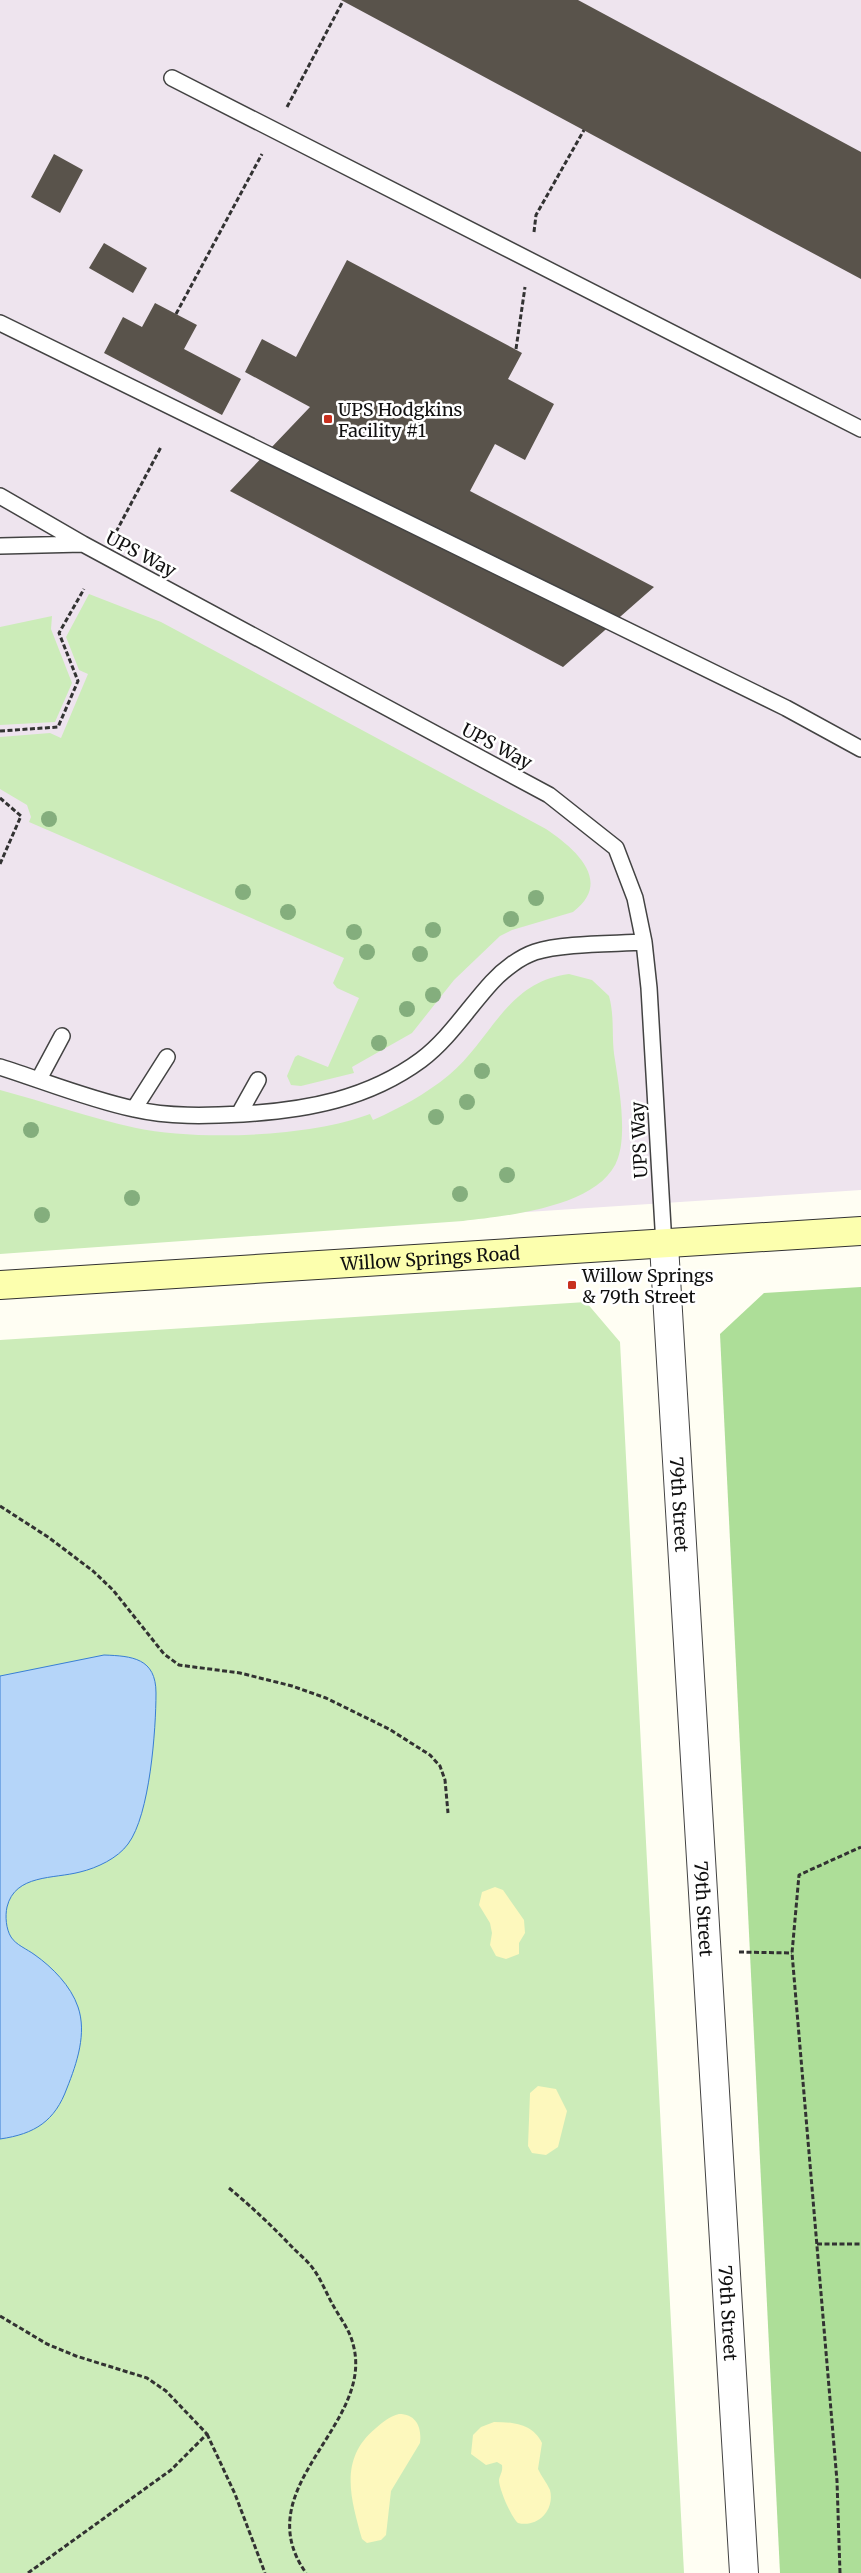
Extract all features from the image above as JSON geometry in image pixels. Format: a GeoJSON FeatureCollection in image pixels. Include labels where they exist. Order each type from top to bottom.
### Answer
{"type":"FeatureCollection","features":[{"type":"Feature","properties":{"kind":"main road","name":"Willow Springs Road"},"geometry":{"type":"LineString","coordinates":[[0,1285],[861,1232]]}},
{"type":"Feature","properties":{"kind":"street","name":"79th Street"},"geometry":{"type":"LineString","coordinates":[[664,1245],[744,2573]]}},
{"type":"Feature","properties":{"kind":"lane"},"geometry":{"type":"LineString","coordinates":[[172,78],[861,429]]}},
{"type":"Feature","properties":{"kind":"lane"},"geometry":{"type":"LineString","coordinates":[[0,323],[786,708],[861,749]]}},
{"type":"Feature","properties":{"kind":"lane","name":"UPS Way"},"geometry":{"type":"LineString","coordinates":[[0,496],[83,544],[549,795],[616,848],[635,898],[644,942],[654,1068],[664,1245]]}},
{"type":"Feature","properties":{"kind":"lane"},"geometry":{"type":"LineString","coordinates":[[0,546],[83,544]]}},
{"type":"Feature","properties":{"kind":"lane"},"geometry":{"type":"LineString","coordinates":[[0,1067],[134,1109],[206,1116],[280,1111],[326,1104],[385,1083],[430,1052],[493,980],[511,965],[534,952],[550,948],[644,942]]}},
{"type":"Feature","properties":{"kind":"lane"},"geometry":{"type":"LineString","coordinates":[[39,1079],[62,1036]]}},
{"type":"Feature","properties":{"kind":"lane"},"geometry":{"type":"LineString","coordinates":[[134,1109],[166,1057]]}},
{"type":"Feature","properties":{"kind":"lane"},"geometry":{"type":"LineString","coordinates":[[239,1114],[258,1080]]}},
{"type":"Feature","properties":{"kind":"path"},"geometry":{"type":"LineString","coordinates":[[176,314],[343,1]]}},
{"type":"Feature","properties":{"kind":"path"},"geometry":{"type":"LineString","coordinates":[[116,532],[161,447]]}},
{"type":"Feature","properties":{"kind":"path"},"geometry":{"type":"LineString","coordinates":[[0,731],[58,728],[78,681],[59,633],[84,589]]}},
{"type":"Feature","properties":{"kind":"path"},"geometry":{"type":"LineString","coordinates":[[0,798],[21,816],[0,864]]}},
{"type":"Feature","properties":{"kind":"path"},"geometry":{"type":"LineString","coordinates":[[0,1506],[56,1542],[93,1570],[113,1590],[164,1654],[179,1665],[240,1673],[292,1686],[326,1698],[389,1729],[430,1755],[440,1766],[445,1780],[448,1812]]}},
{"type":"Feature","properties":{"kind":"path"},"geometry":{"type":"LineString","coordinates":[[840,2573],[837,2481],[792,1953],[799,1875],[861,1847]]}},
{"type":"Feature","properties":{"kind":"path"},"geometry":{"type":"LineString","coordinates":[[706,1952],[792,1953]]}},
{"type":"Feature","properties":{"kind":"path"},"geometry":{"type":"LineString","coordinates":[[229,2188],[278,2232],[314,2269],[354,2345],[355,2364],[349,2398],[305,2472],[292,2508],[291,2535],[300,2565],[306,2573]]}},
{"type":"Feature","properties":{"kind":"path"},"geometry":{"type":"LineString","coordinates":[[817,2244],[861,2244]]}},
{"type":"Feature","properties":{"kind":"path"},"geometry":{"type":"LineString","coordinates":[[0,2316],[47,2344],[76,2356],[147,2378],[166,2391],[207,2434],[235,2494],[265,2573]]}},
{"type":"Feature","properties":{"kind":"path"},"geometry":{"type":"LineString","coordinates":[[28,2573],[171,2470],[207,2434]]}},
{"type":"Feature","properties":{"kind":"shaded area"},"geometry":{"type":"Polygon","coordinates":[[[0,0],[861,0],[861,1190],[0,1247],[0,0]]]}},
{"type":"Feature","properties":{"kind":"green space"},"geometry":{"type":"Polygon","coordinates":[[[89,594],[161,622],[546,829],[578,855],[585,866],[590,877],[590,889],[585,900],[573,912],[512,930],[500,936],[454,980],[412,1033],[352,1067],[354,1073],[301,1086],[291,1085],[287,1076],[295,1057],[298,1055],[328,1067],[359,998],[337,988],[333,983],[344,958],[29,822],[31,817],[27,805],[0,789],[0,737],[50,733],[61,738],[88,674],[79,670],[66,637],[89,594]]]}},
{"type":"Feature","properties":{"kind":"green space"},"geometry":{"type":"Polygon","coordinates":[[[52,616],[51,629],[72,683],[55,722],[0,725],[0,627],[52,616]]]}},
{"type":"Feature","properties":{"kind":"green space"},"geometry":{"type":"Polygon","coordinates":[[[569,974],[592,980],[609,996],[622,1123],[621,1147],[618,1158],[609,1175],[593,1188],[573,1198],[527,1212],[463,1221],[0,1254],[0,1090],[119,1124],[191,1135],[286,1132],[345,1122],[370,1114],[373,1120],[412,1100],[449,1075],[464,1061],[515,1000],[530,988],[548,979],[569,974]]]}},
{"type":"Feature","properties":{"kind":"green space"},"geometry":{"type":"Polygon","coordinates":[[[861,1287],[861,2573],[780,2573],[720,1334],[764,1293],[861,1287]]]}},
{"type":"Feature","properties":{"kind":"green space"},"geometry":{"type":"Polygon","coordinates":[[[586,1302],[620,1342],[684,2573],[0,2573],[0,1340],[586,1302]]]}},
{"type":"Feature","properties":{"kind":"sand"},"geometry":{"type":"Polygon","coordinates":[[[495,1887],[503,1890],[524,1920],[525,1933],[519,1943],[519,1954],[506,1959],[496,1956],[490,1945],[492,1933],[490,1923],[479,1905],[482,1892],[495,1887]]]}},
{"type":"Feature","properties":{"kind":"sand"},"geometry":{"type":"Polygon","coordinates":[[[538,2086],[556,2089],[567,2111],[558,2147],[546,2155],[532,2153],[528,2146],[530,2093],[538,2086]]]}},
{"type":"Feature","properties":{"kind":"sand"},"geometry":{"type":"Polygon","coordinates":[[[399,2414],[410,2416],[417,2422],[420,2432],[420,2443],[391,2491],[386,2535],[381,2540],[367,2543],[362,2539],[354,2509],[351,2480],[352,2466],[356,2453],[364,2440],[384,2421],[399,2414]]]}},
{"type":"Feature","properties":{"kind":"sand"},"geometry":{"type":"Polygon","coordinates":[[[494,2422],[522,2425],[533,2432],[542,2443],[538,2469],[550,2490],[551,2497],[547,2511],[532,2523],[518,2523],[509,2509],[499,2480],[502,2465],[497,2462],[486,2465],[471,2454],[473,2435],[481,2427],[494,2422]]]}},
{"type":"Feature","properties":{"kind":"water"},"geometry":{"type":"Polygon","coordinates":[[[104,1655],[124,1656],[140,1661],[152,1672],[155,1681],[155,1728],[147,1793],[136,1831],[119,1854],[107,1862],[87,1870],[27,1883],[11,1896],[6,1914],[9,1934],[16,1942],[48,1965],[66,1984],[75,1999],[81,2017],[81,2037],[80,2048],[67,2088],[50,2117],[24,2134],[0,2139],[0,1676],[104,1655]]]}},
{"type":"Feature","properties":{"kind":"building"},"geometry":{"type":"Polygon","coordinates":[[[341,0],[578,0],[861,152],[861,279],[341,0]]]}},
{"type":"Feature","properties":{"kind":"building"},"geometry":{"type":"Polygon","coordinates":[[[54,154],[83,170],[60,213],[31,197],[54,154]]]}},
{"type":"Feature","properties":{"kind":"building"},"geometry":{"type":"Polygon","coordinates":[[[104,243],[147,268],[133,293],[89,268],[104,243]]]}},
{"type":"Feature","properties":{"kind":"building"},"geometry":{"type":"Polygon","coordinates":[[[347,260],[522,353],[508,379],[554,404],[525,460],[495,444],[470,491],[654,587],[563,667],[230,491],[310,407],[245,372],[262,339],[296,357],[347,260]]]}},
{"type":"Feature","properties":{"kind":"building"},"geometry":{"type":"Polygon","coordinates":[[[155,303],[197,325],[184,349],[241,379],[222,415],[104,353],[123,317],[142,327],[155,303]]]}},
{"type":"Feature","properties":{"kind":"place","name":"UPS Hodgkins Facility #1"},"geometry":{"type":"Point","coordinates":[328,419]}},
{"type":"Feature","properties":{"kind":"place","name":"Willow Springs & 79th Street"},"geometry":{"type":"Point","coordinates":[572,1285]}}]}
